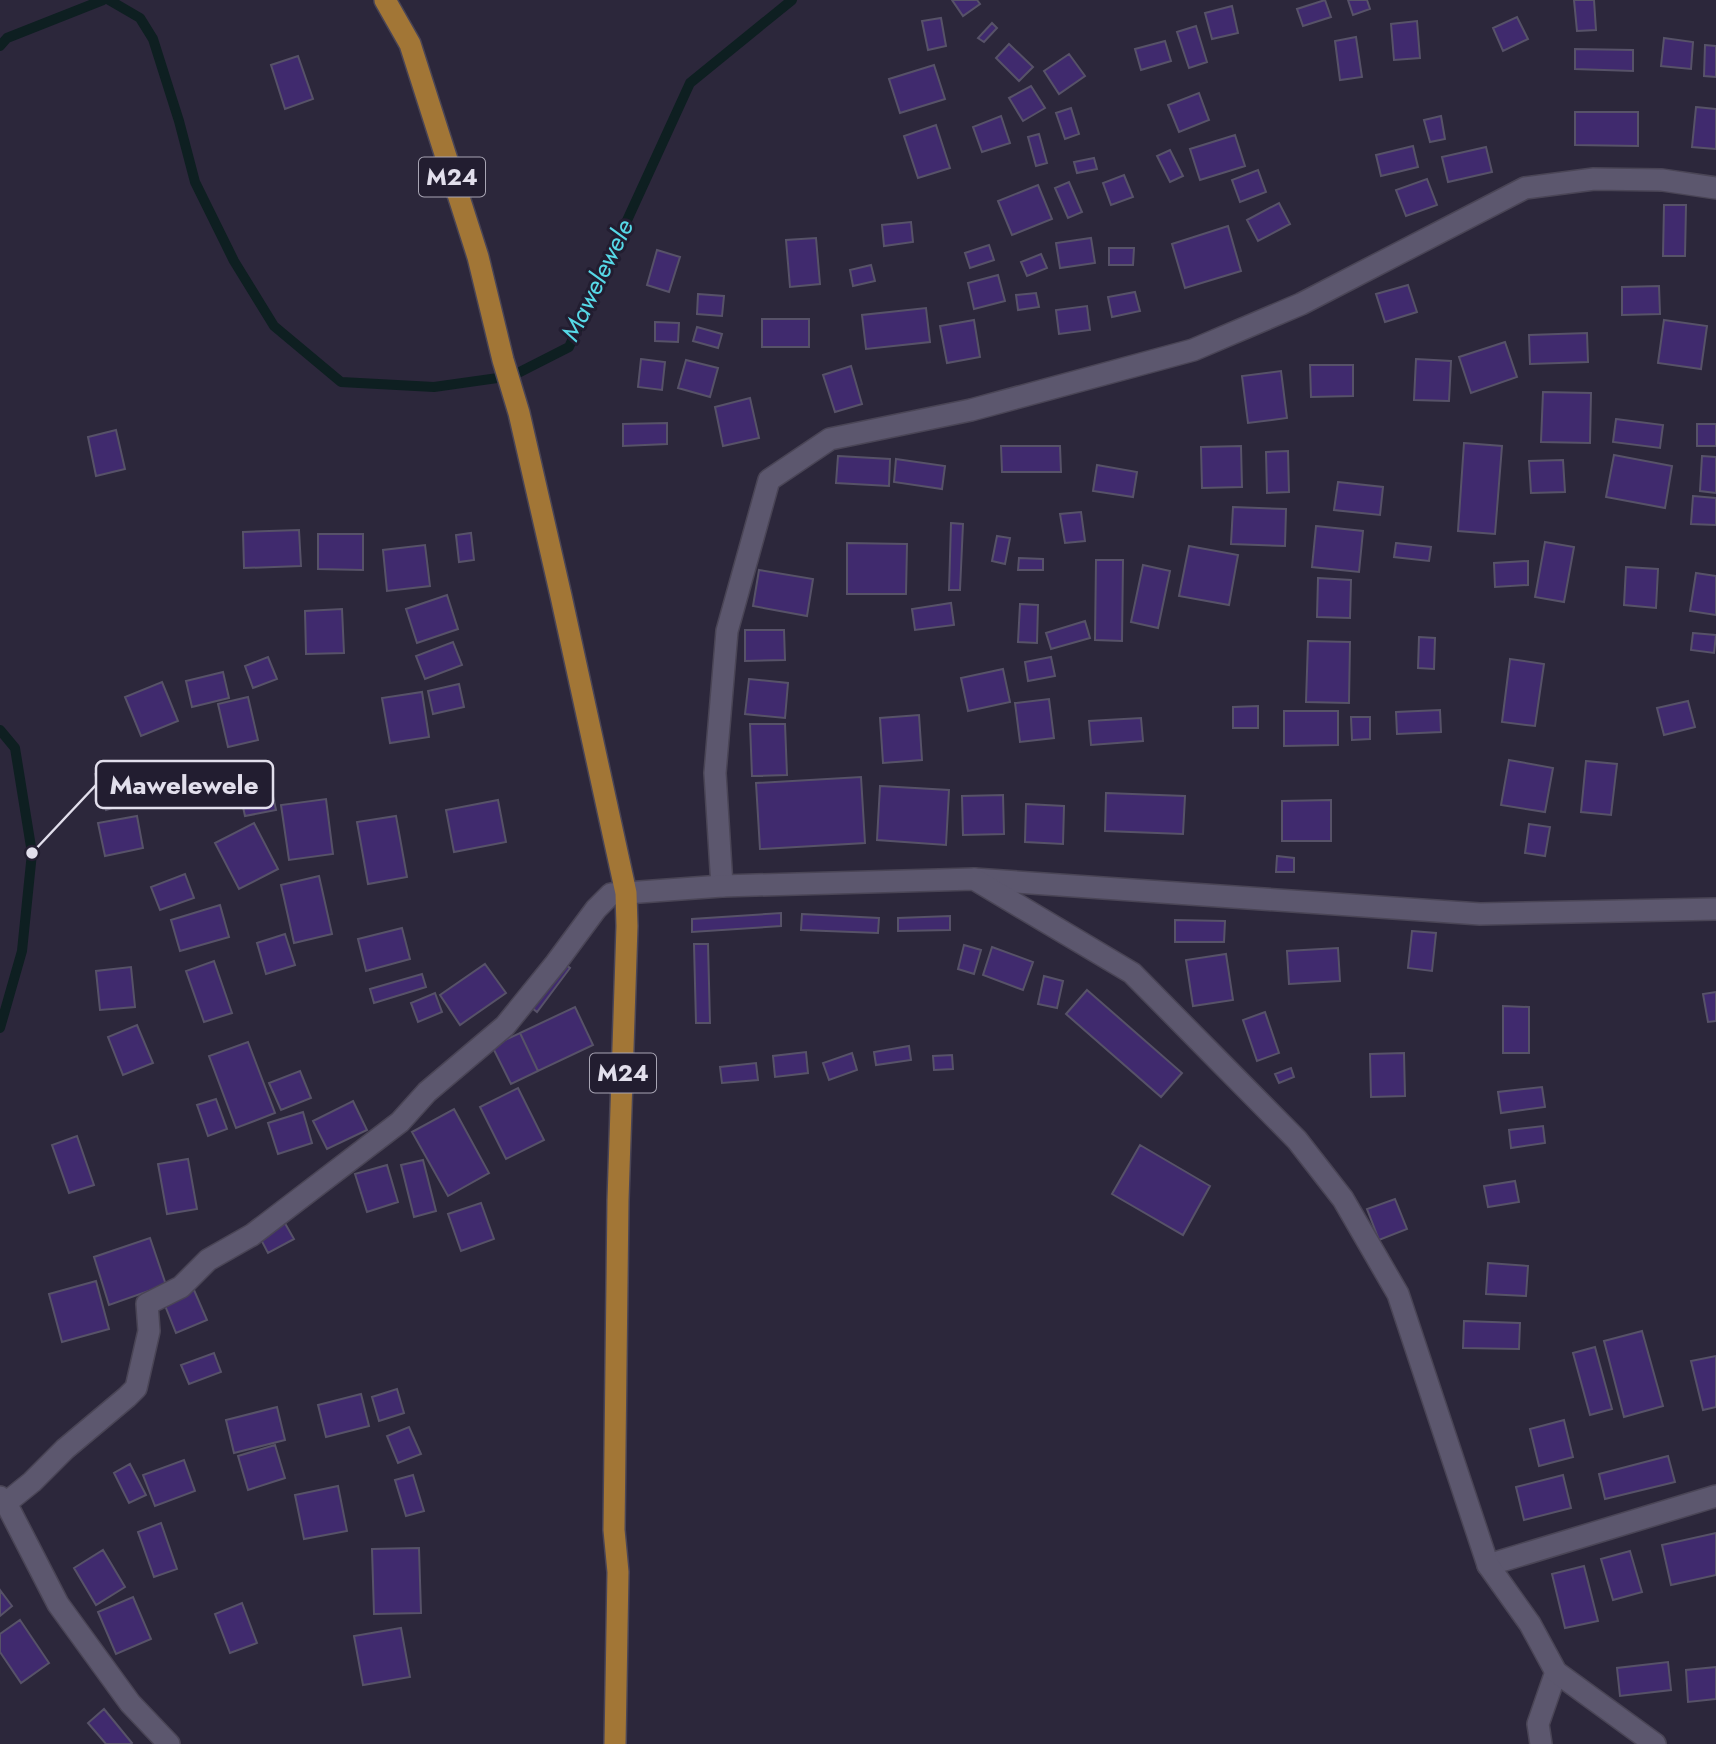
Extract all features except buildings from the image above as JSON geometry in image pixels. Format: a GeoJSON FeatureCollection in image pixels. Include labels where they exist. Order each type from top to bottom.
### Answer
{"type":"FeatureCollection","features":[{"type":"Feature","properties":{"kind":"main road","name":"M24"},"geometry":{"type":"LineString","coordinates":[[385,0],[410,44],[478,257],[519,413],[626,893],[627,940],[618,1200],[614,1516],[618,1572],[615,1744]]}},
{"type":"Feature","properties":{"kind":"street"},"geometry":{"type":"LineString","coordinates":[[722,886],[715,773],[727,631],[769,480],[830,439],[971,410],[1193,350],[1301,304],[1525,188],[1594,179],[1662,180],[1716,188]]}},
{"type":"Feature","properties":{"kind":"street"},"geometry":{"type":"LineString","coordinates":[[974,878],[1132,973],[1297,1140],[1343,1199],[1398,1294],[1488,1565],[1530,1624],[1556,1672],[1655,1744]]}},
{"type":"Feature","properties":{"kind":"street"},"geometry":{"type":"LineString","coordinates":[[169,1744],[130,1703],[58,1604],[3,1500],[32,1482],[65,1449],[136,1388],[149,1331],[147,1304],[181,1286],[208,1260],[252,1235],[400,1122],[427,1092],[505,1026],[596,909],[611,894],[722,886],[974,878],[1480,914],[1716,909]]}},
{"type":"Feature","properties":{"kind":"street"},"geometry":{"type":"LineString","coordinates":[[1488,1565],[1716,1496]]}},
{"type":"Feature","properties":{"kind":"street"},"geometry":{"type":"LineString","coordinates":[[1541,1744],[1538,1724],[1556,1672]]}},
{"type":"Feature","properties":{"kind":"waterway","name":"Mawelewele"},"geometry":{"type":"LineString","coordinates":[[0,46],[7,38],[103,0]]}},
{"type":"Feature","properties":{"kind":"waterway","name":"Mawelewele"},"geometry":{"type":"LineString","coordinates":[[109,0],[140,18],[153,39],[195,182],[234,261],[274,326],[341,382],[434,387],[512,376],[569,347],[690,83],[792,0]]}},
{"type":"Feature","properties":{"kind":"waterway","name":"Mawelewele"},"geometry":{"type":"LineString","coordinates":[[0,730],[15,748],[32,853],[22,951],[0,1028]]}},
{"type":"Feature","properties":{"kind":"place","name":"Mawelewele"},"geometry":{"type":"Point","coordinates":[32,853]}}]}
